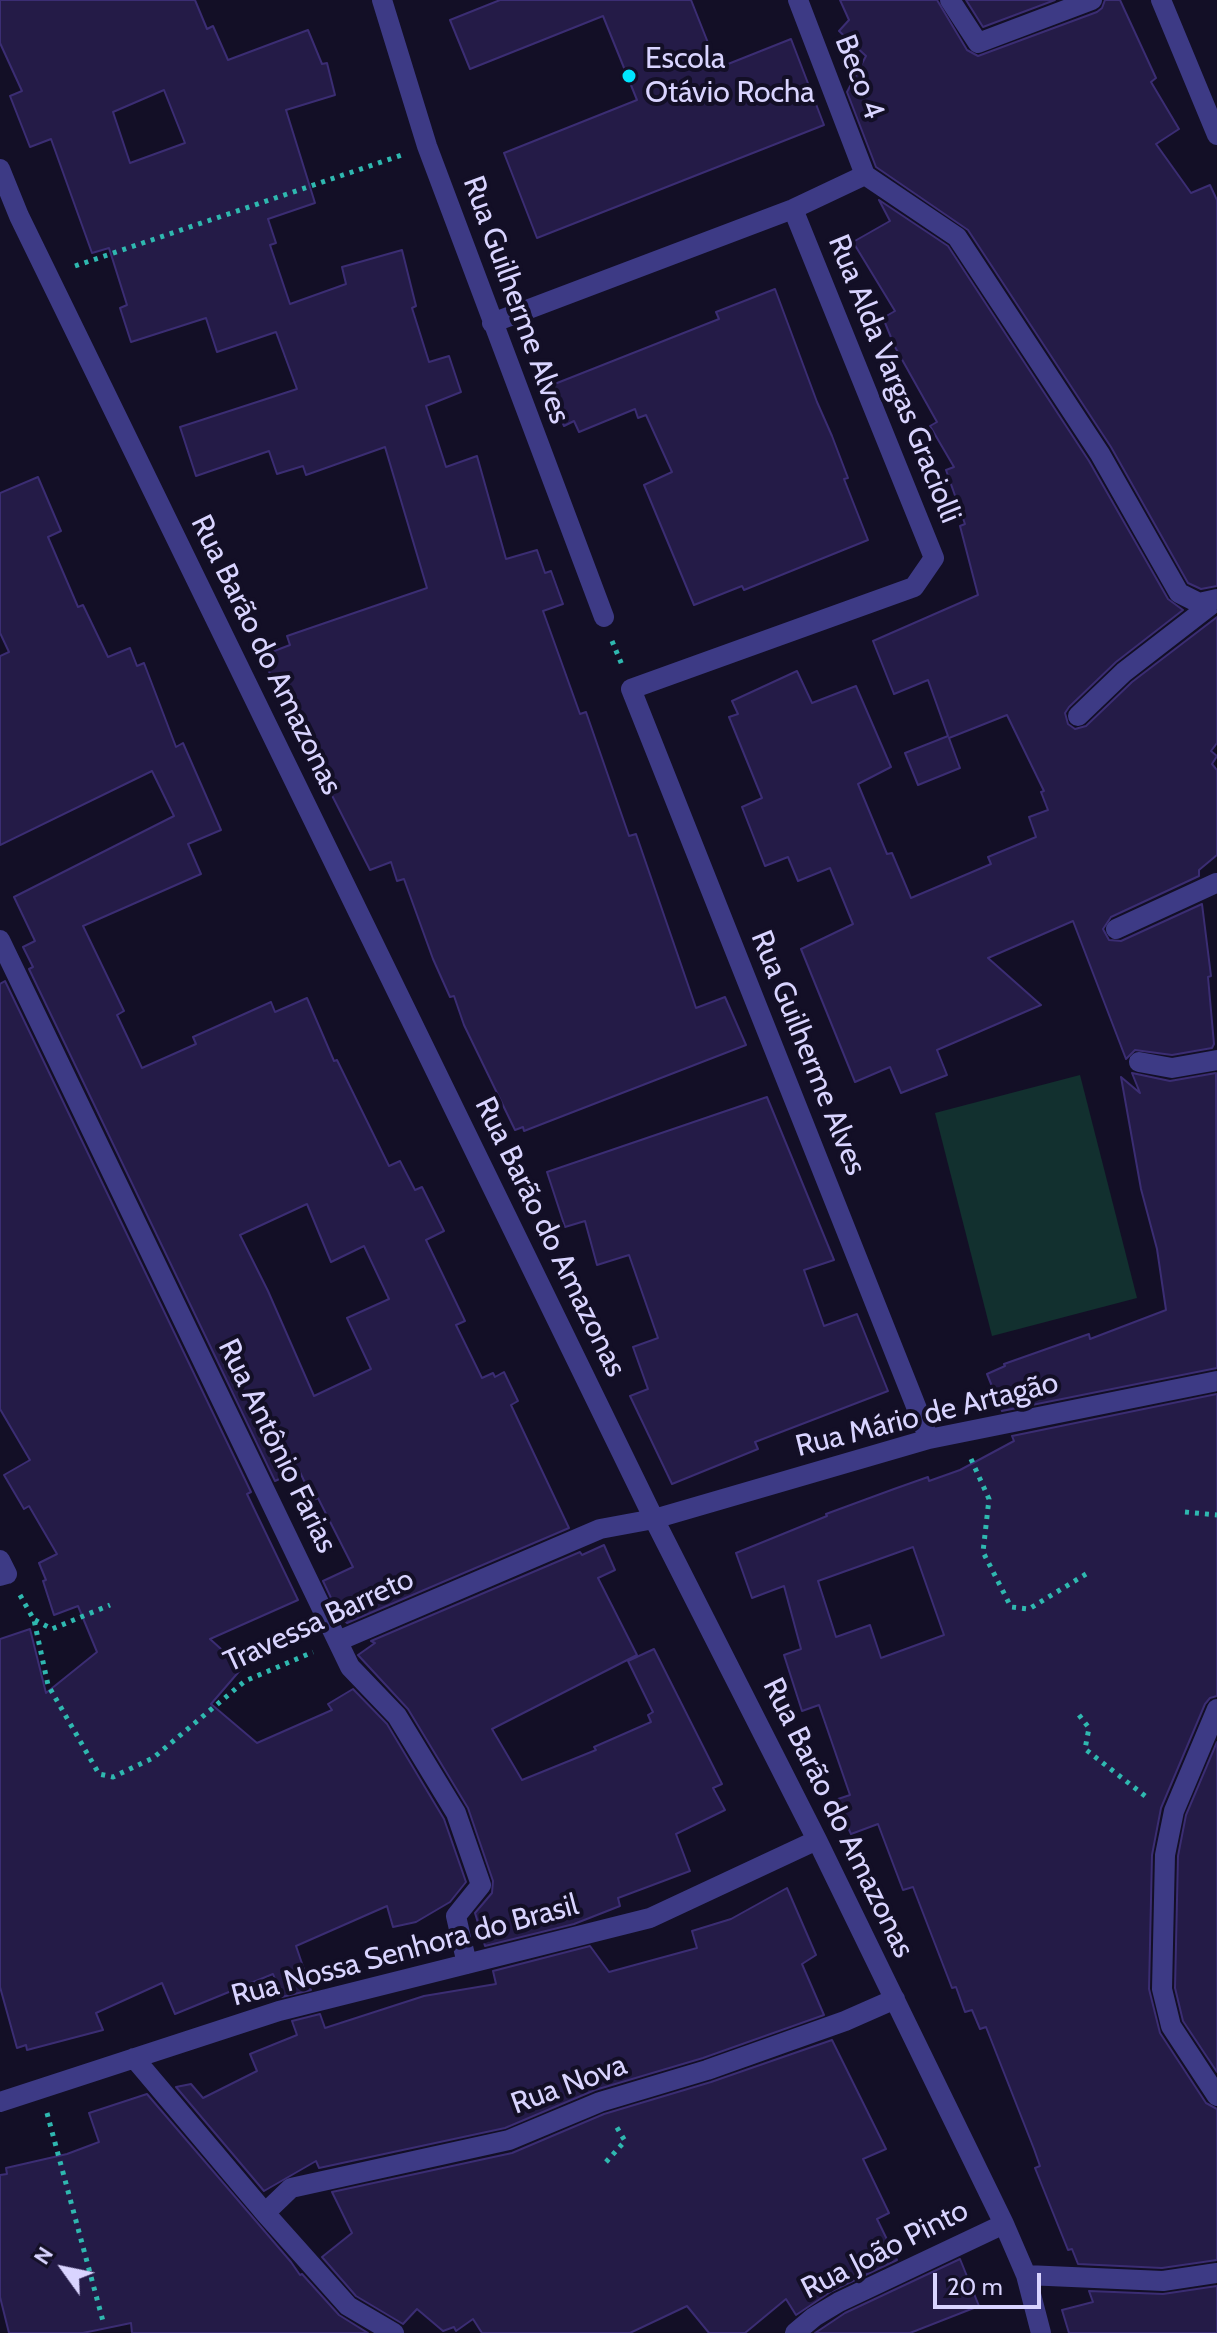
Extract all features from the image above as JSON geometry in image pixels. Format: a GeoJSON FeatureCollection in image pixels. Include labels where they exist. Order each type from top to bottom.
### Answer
{"type":"FeatureCollection","features":[{"type":"Feature","properties":{"kind":"street","name":"Rua Guilherme Alves"},"geometry":{"type":"LineString","coordinates":[[382,0],[427,146],[604,617]]}},
{"type":"Feature","properties":{"kind":"street","name":"Beco 4"},"geometry":{"type":"LineString","coordinates":[[798,0],[865,175]]}},
{"type":"Feature","properties":{"kind":"street"},"geometry":{"type":"LineString","coordinates":[[950,0],[978,43],[1092,0]]}},
{"type":"Feature","properties":{"kind":"street"},"geometry":{"type":"LineString","coordinates":[[1161,0],[1217,135]]}},
{"type":"Feature","properties":{"kind":"street","name":"Rua Barão do Amazonas"},"geometry":{"type":"LineString","coordinates":[[0,169],[9,220],[47,275],[654,1519],[895,1999],[1004,2224],[1026,2275],[1041,2333]]}},
{"type":"Feature","properties":{"kind":"street"},"geometry":{"type":"LineString","coordinates":[[793,209],[865,175],[957,237],[1100,454],[1179,593],[1199,603],[1217,600]]}},
{"type":"Feature","properties":{"kind":"street","name":"Rua Alda Vargas Graciolli"},"geometry":{"type":"LineString","coordinates":[[492,323],[793,209],[934,558],[914,587],[631,689]]}},
{"type":"Feature","properties":{"kind":"street"},"geometry":{"type":"LineString","coordinates":[[1078,716],[1124,672],[1217,600]]}},
{"type":"Feature","properties":{"kind":"street","name":"Rua Guilherme Alves"},"geometry":{"type":"LineString","coordinates":[[631,689],[929,1439]]}},
{"type":"Feature","properties":{"kind":"street"},"geometry":{"type":"LineString","coordinates":[[1116,929],[1217,888]]}},
{"type":"Feature","properties":{"kind":"street","name":"Rua Antônio Farias"},"geometry":{"type":"LineString","coordinates":[[0,940],[350,1667],[397,1716],[456,1813],[481,1885],[456,1916],[467,1964]]}},
{"type":"Feature","properties":{"kind":"street"},"geometry":{"type":"LineString","coordinates":[[1139,1062],[1172,1068],[1217,1060]]}},
{"type":"Feature","properties":{"kind":"street","name":"Rua Mário de Artagão"},"geometry":{"type":"LineString","coordinates":[[654,1519],[929,1439],[1217,1381]]}},
{"type":"Feature","properties":{"kind":"street","name":"Travessa Barreto"},"geometry":{"type":"LineString","coordinates":[[338,1641],[600,1529],[654,1519]]}},
{"type":"Feature","properties":{"kind":"street"},"geometry":{"type":"LineString","coordinates":[[1217,1709],[1174,1811],[1165,1855],[1162,1989],[1171,2026],[1217,2096]]}},
{"type":"Feature","properties":{"kind":"street","name":"Rua Nossa Senhora do Brasil"},"geometry":{"type":"LineString","coordinates":[[0,2102],[279,2011],[650,1918],[817,1840]]}},
{"type":"Feature","properties":{"kind":"street","name":"Rua Nova"},"geometry":{"type":"LineString","coordinates":[[265,2213],[291,2188],[509,2140],[600,2102],[721,2066],[845,2021],[895,1999]]}},
{"type":"Feature","properties":{"kind":"street"},"geometry":{"type":"LineString","coordinates":[[134,2058],[348,2306],[394,2333]]}},
{"type":"Feature","properties":{"kind":"street","name":"Rua João Pinto"},"geometry":{"type":"LineString","coordinates":[[795,2333],[839,2302],[1004,2224]]}},
{"type":"Feature","properties":{"kind":"street"},"geometry":{"type":"LineString","coordinates":[[1026,2275],[1163,2281],[1217,2273]]}},
{"type":"Feature","properties":{"kind":"path"},"geometry":{"type":"LineString","coordinates":[[47,275],[427,146]]}},
{"type":"Feature","properties":{"kind":"path"},"geometry":{"type":"LineString","coordinates":[[604,617],[631,689]]}},
{"type":"Feature","properties":{"kind":"path"},"geometry":{"type":"LineString","coordinates":[[959,1433],[989,1499],[983,1552],[1011,1607],[1029,1609],[1086,1574]]}},
{"type":"Feature","properties":{"kind":"path"},"geometry":{"type":"LineString","coordinates":[[1185,1512],[1217,1515]]}},
{"type":"Feature","properties":{"kind":"path","name":"Travessa Barreto"},"geometry":{"type":"LineString","coordinates":[[2,1570],[34,1620],[48,1685],[99,1774],[113,1777],[153,1758],[245,1681],[338,1641]]}},
{"type":"Feature","properties":{"kind":"path"},"geometry":{"type":"LineString","coordinates":[[34,1620],[52,1629],[110,1605]]}},
{"type":"Feature","properties":{"kind":"path"},"geometry":{"type":"LineString","coordinates":[[1079,1715],[1089,1728],[1085,1749],[1150,1800],[1174,1811]]}},
{"type":"Feature","properties":{"kind":"path"},"geometry":{"type":"LineString","coordinates":[[41,2089],[104,2325]]}},
{"type":"Feature","properties":{"kind":"path"},"geometry":{"type":"LineString","coordinates":[[600,2102],[625,2141],[606,2162]]}},
{"type":"Feature","properties":{"kind":"green space"},"geometry":{"type":"Polygon","coordinates":[[[1080,1075],[1137,1298],[992,1336],[935,1113],[1080,1075]]]}},
{"type":"Feature","properties":{"kind":"building"},"geometry":{"type":"Polygon","coordinates":[[[0,0],[195,0],[207,29],[213,26],[228,60],[308,30],[322,64],[327,63],[335,95],[286,110],[315,203],[268,219],[276,243],[270,245],[290,304],[346,284],[342,267],[402,250],[416,306],[412,308],[429,362],[449,356],[461,392],[426,406],[446,467],[477,456],[506,559],[537,550],[545,573],[551,571],[563,604],[543,611],[580,714],[586,712],[629,836],[636,834],[696,1008],[725,997],[746,1045],[524,1131],[523,1127],[515,1130],[464,1025],[454,996],[450,997],[433,959],[404,879],[397,881],[391,862],[370,870],[261,656],[290,645],[287,636],[427,588],[385,447],[306,475],[303,466],[277,474],[269,451],[196,476],[180,427],[297,389],[276,332],[217,352],[206,318],[131,342],[120,308],[127,305],[109,248],[92,253],[51,139],[30,147],[10,96],[22,91],[0,43],[0,0]],[[164,90],[113,112],[130,163],[185,143],[164,90]]]}},
{"type":"Feature","properties":{"kind":"building"},"geometry":{"type":"Polygon","coordinates":[[[500,0],[691,0],[718,68],[791,39],[824,125],[537,238],[504,153],[637,100],[603,16],[470,69],[450,20],[500,0]]]}},
{"type":"Feature","properties":{"kind":"building"},"geometry":{"type":"Polygon","coordinates":[[[840,0],[937,0],[967,50],[978,56],[1097,12],[1105,0],[1120,0],[1156,78],[1151,82],[1179,129],[1156,144],[1191,193],[1210,185],[1217,200],[1217,586],[1201,589],[1188,583],[1111,447],[968,230],[876,167],[847,92],[866,56],[839,31],[849,20],[840,0]]]}},
{"type":"Feature","properties":{"kind":"building"},"geometry":{"type":"Polygon","coordinates":[[[966,0],[1055,0],[983,27],[966,0]]]}},
{"type":"Feature","properties":{"kind":"building"},"geometry":{"type":"Polygon","coordinates":[[[879,200],[948,246],[1089,461],[1168,599],[1183,610],[1116,662],[1069,707],[1065,713],[1068,724],[1075,729],[1086,726],[1132,682],[1217,617],[1217,743],[1211,751],[1217,756],[1212,764],[1217,770],[1217,855],[1199,870],[1199,876],[1111,917],[1103,929],[1109,940],[1121,941],[1202,904],[1211,976],[1208,977],[1212,1048],[1172,1055],[1135,1050],[1126,1059],[1073,921],[988,958],[1041,1005],[937,1050],[947,1075],[901,1093],[890,1067],[855,1082],[801,949],[853,924],[830,868],[798,881],[788,857],[765,866],[742,807],[762,798],[729,717],[738,714],[732,701],[797,671],[812,703],[856,686],[891,767],[858,784],[887,854],[892,853],[911,898],[991,864],[988,857],[1036,837],[1029,817],[1048,810],[1041,792],[1044,791],[1007,715],[949,738],[960,768],[918,785],[905,753],[948,736],[928,680],[894,694],[873,641],[978,595],[960,526],[965,524],[946,470],[954,467],[930,426],[937,422],[895,347],[883,318],[895,311],[853,242],[890,221],[879,200]]]}},
{"type":"Feature","properties":{"kind":"building"},"geometry":{"type":"Polygon","coordinates":[[[775,289],[848,478],[844,479],[868,540],[744,590],[742,586],[694,605],[644,485],[672,472],[646,415],[638,418],[635,409],[579,432],[574,421],[564,426],[547,387],[719,319],[716,312],[775,289]]]}},
{"type":"Feature","properties":{"kind":"building"},"geometry":{"type":"Polygon","coordinates":[[[38,477],[61,531],[48,537],[78,607],[83,605],[108,657],[130,648],[137,666],[144,663],[176,747],[183,743],[221,830],[188,844],[201,874],[83,926],[124,1011],[117,1015],[142,1068],[196,1044],[193,1037],[271,1002],[275,1012],[307,998],[334,1061],[337,1060],[389,1166],[400,1161],[415,1190],[422,1187],[444,1231],[426,1240],[465,1321],[456,1325],[482,1378],[493,1373],[495,1377],[504,1372],[518,1401],[511,1405],[569,1528],[347,1623],[341,1619],[323,1581],[353,1567],[318,1498],[313,1500],[299,1470],[275,1481],[29,969],[33,967],[23,947],[35,941],[14,897],[174,816],[152,771],[0,845],[0,656],[9,652],[0,633],[0,493],[38,477]],[[307,1204],[240,1235],[314,1396],[371,1369],[347,1318],[389,1299],[364,1246],[331,1262],[307,1204]]]}},
{"type":"Feature","properties":{"kind":"building"},"geometry":{"type":"Polygon","coordinates":[[[5,981],[251,1492],[247,1494],[298,1600],[210,1639],[242,1668],[211,1704],[257,1743],[332,1710],[328,1704],[353,1689],[387,1724],[444,1819],[466,1882],[450,1902],[416,1922],[393,1927],[387,1906],[296,1946],[311,1990],[282,1997],[273,1974],[175,2014],[162,1983],[96,2013],[103,2030],[27,2050],[26,2045],[17,2048],[0,1987],[0,1639],[30,1629],[46,1693],[97,1652],[78,1606],[54,1615],[39,1563],[57,1554],[29,1506],[24,1509],[4,1475],[30,1460],[0,1409],[0,984],[5,981]]]}},
{"type":"Feature","properties":{"kind":"building"},"geometry":{"type":"Polygon","coordinates":[[[1132,1073],[1170,1081],[1216,1073],[1217,1368],[1002,1411],[987,1374],[1004,1364],[1089,1334],[1090,1339],[1166,1310],[1157,1249],[1141,1189],[1121,1077],[1140,1093],[1132,1073]]]}},
{"type":"Feature","properties":{"kind":"building"},"geometry":{"type":"Polygon","coordinates":[[[767,1097],[834,1260],[804,1270],[824,1326],[857,1314],[888,1391],[755,1442],[758,1449],[672,1484],[630,1396],[648,1389],[633,1347],[658,1338],[629,1255],[597,1265],[585,1221],[565,1227],[547,1172],[767,1097]]]}},
{"type":"Feature","properties":{"kind":"building"},"geometry":{"type":"Polygon","coordinates":[[[1217,1394],[1217,1696],[1205,1704],[1161,1808],[1152,1855],[1149,1989],[1160,2033],[1206,2103],[1217,2109],[1217,2260],[1162,2268],[1078,2264],[1072,2249],[1068,2250],[1035,2168],[1040,2166],[1034,2149],[986,2027],[980,2029],[972,2010],[965,2012],[956,1987],[952,1988],[913,1887],[903,1890],[878,1824],[851,1834],[835,1800],[850,1795],[819,1705],[802,1711],[784,1655],[801,1649],[784,1586],[752,1598],[736,1553],[826,1514],[928,1477],[929,1481],[960,1470],[1014,1441],[1012,1436],[1217,1394]],[[913,1547],[818,1581],[836,1637],[870,1625],[881,1658],[944,1635],[913,1547]]]}},
{"type":"Feature","properties":{"kind":"building"},"geometry":{"type":"Polygon","coordinates":[[[604,1545],[615,1570],[598,1578],[637,1655],[492,1729],[522,1780],[596,1750],[594,1747],[651,1722],[648,1715],[653,1712],[628,1661],[654,1649],[722,1784],[713,1788],[725,1810],[676,1834],[690,1871],[618,1898],[620,1906],[574,1924],[485,1946],[475,1913],[492,1893],[493,1881],[468,1808],[408,1709],[358,1655],[375,1643],[371,1641],[580,1552],[582,1555],[604,1545]]]}},
{"type":"Feature","properties":{"kind":"building"},"geometry":{"type":"Polygon","coordinates":[[[1217,1742],[1217,2072],[1183,2021],[1175,1988],[1178,1856],[1186,1815],[1217,1742]]]}},
{"type":"Feature","properties":{"kind":"building"},"geometry":{"type":"Polygon","coordinates":[[[787,1888],[816,1955],[802,1964],[824,2015],[703,2058],[595,2090],[505,2128],[319,2168],[316,2161],[264,2191],[176,2087],[191,2084],[203,2098],[257,2071],[250,2054],[297,2035],[292,2021],[320,2014],[325,2028],[424,1996],[496,1984],[493,1971],[590,1946],[609,1972],[697,1948],[692,1931],[731,1919],[787,1888]]]}},
{"type":"Feature","properties":{"kind":"building"},"geometry":{"type":"Polygon","coordinates":[[[832,2040],[886,2149],[863,2159],[889,2213],[877,2219],[897,2260],[832,2291],[796,2315],[786,2299],[745,2333],[709,2333],[687,2306],[630,2333],[482,2333],[473,2319],[456,2331],[454,2327],[443,2331],[417,2309],[403,2324],[356,2296],[322,2257],[352,2233],[332,2192],[512,2153],[604,2114],[711,2082],[832,2040]]]}},
{"type":"Feature","properties":{"kind":"building"},"geometry":{"type":"Polygon","coordinates":[[[147,2094],[300,2275],[339,2315],[368,2333],[132,2333],[131,2323],[83,2333],[9,2333],[0,2297],[0,2175],[7,2174],[6,2168],[67,2154],[99,2142],[89,2113],[147,2094]]]}},
{"type":"Feature","properties":{"kind":"building"},"geometry":{"type":"Polygon","coordinates":[[[960,2259],[979,2306],[910,2333],[815,2333],[845,2313],[960,2259]]]}},
{"type":"Feature","properties":{"kind":"building"},"geometry":{"type":"Polygon","coordinates":[[[1217,2286],[1217,2333],[1069,2333],[1062,2310],[1093,2302],[1089,2291],[1163,2294],[1217,2286]]]}},
{"type":"Feature","properties":{"kind":"place","name":"Escola Otávio Rocha"},"geometry":{"type":"Point","coordinates":[629,76]}}]}
